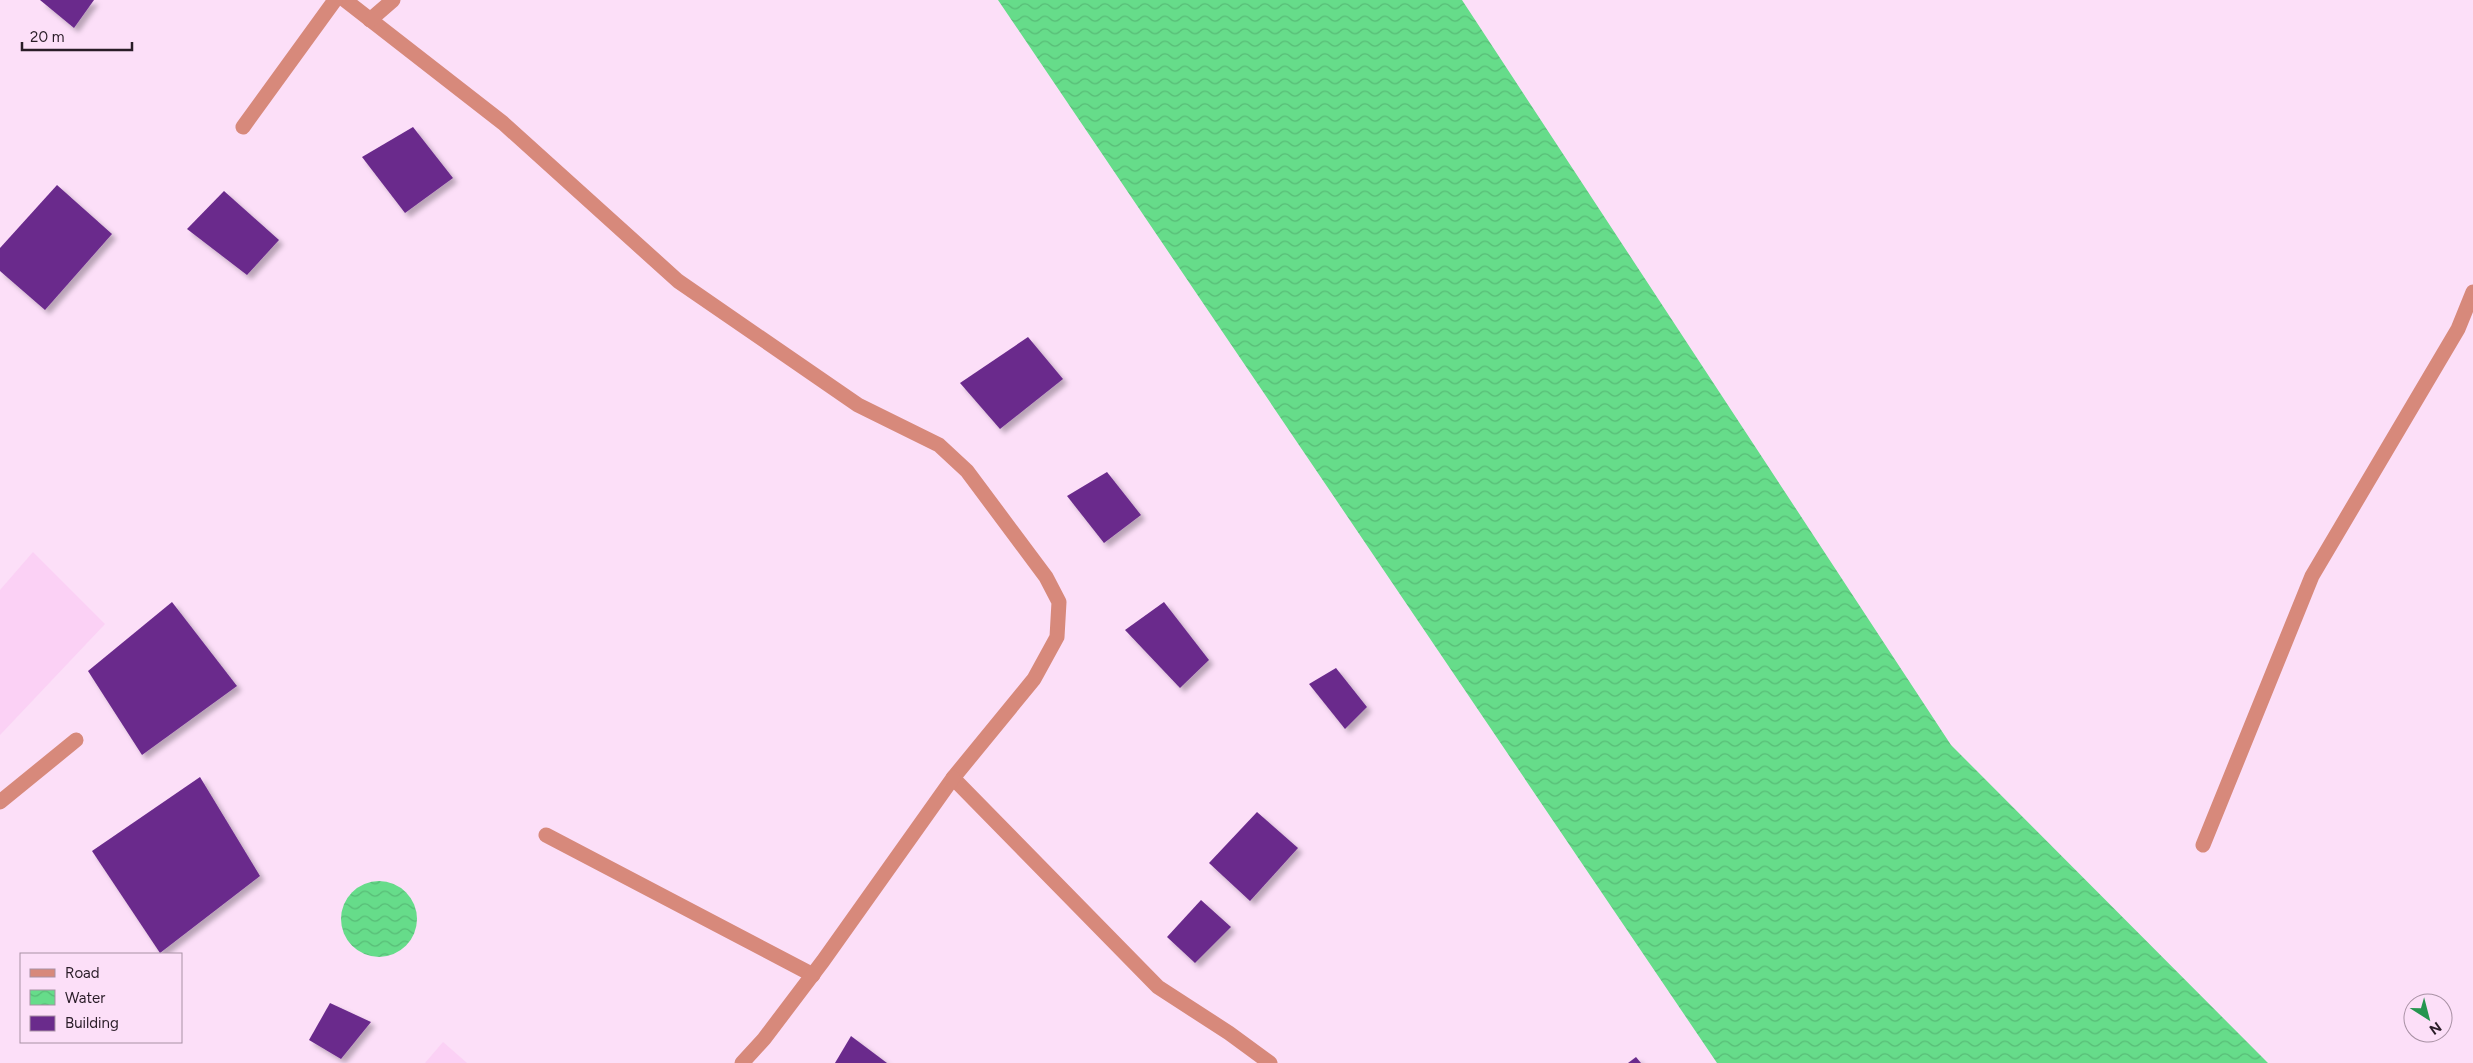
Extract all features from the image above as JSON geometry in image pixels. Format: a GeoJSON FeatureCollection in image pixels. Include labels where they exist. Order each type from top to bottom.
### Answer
{"type":"FeatureCollection","features":[{"type":"Feature","properties":{"kind":"street"},"geometry":{"type":"LineString","coordinates":[[243,127],[335,0]]}},
{"type":"Feature","properties":{"kind":"street"},"geometry":{"type":"LineString","coordinates":[[345,0],[503,123],[678,281],[858,405],[939,445],[967,471],[1046,577],[1059,602],[1057,637],[1034,679],[953,778],[813,974],[764,1038],[742,1063]]}},
{"type":"Feature","properties":{"kind":"street"},"geometry":{"type":"LineString","coordinates":[[370,20],[393,0]]}},
{"type":"Feature","properties":{"kind":"street"},"geometry":{"type":"LineString","coordinates":[[2203,846],[2312,576],[2458,329],[2473,292]]}},
{"type":"Feature","properties":{"kind":"street"},"geometry":{"type":"LineString","coordinates":[[0,802],[76,740]]}},
{"type":"Feature","properties":{"kind":"street"},"geometry":{"type":"LineString","coordinates":[[953,778],[1158,987],[1229,1033],[1270,1063]]}},
{"type":"Feature","properties":{"kind":"street"},"geometry":{"type":"LineString","coordinates":[[546,835],[813,974]]}},
{"type":"Feature","properties":{"kind":"shaded area"},"geometry":{"type":"Polygon","coordinates":[[[33,552],[105,624],[0,735],[0,590],[33,552]]]}},
{"type":"Feature","properties":{"kind":"shaded area"},"geometry":{"type":"Polygon","coordinates":[[[443,1042],[467,1063],[425,1063],[443,1042]]]}},
{"type":"Feature","properties":{"kind":"water"},"geometry":{"type":"Polygon","coordinates":[[[998,0],[1462,0],[1951,745],[2268,1063],[1717,1063],[998,0]]]}},
{"type":"Feature","properties":{"kind":"water"},"geometry":{"type":"Polygon","coordinates":[[[379,881],[393,884],[406,892],[414,905],[417,919],[414,933],[406,946],[393,954],[379,957],[365,954],[352,946],[344,933],[341,919],[344,905],[352,892],[365,884],[379,881]]]}},
{"type":"Feature","properties":{"kind":"building"},"geometry":{"type":"Polygon","coordinates":[[[40,0],[94,0],[74,28],[40,0]]]}},
{"type":"Feature","properties":{"kind":"building"},"geometry":{"type":"Polygon","coordinates":[[[413,127],[453,178],[405,213],[362,157],[413,127]]]}},
{"type":"Feature","properties":{"kind":"building"},"geometry":{"type":"Polygon","coordinates":[[[57,185],[112,234],[45,310],[0,271],[0,248],[57,185]]]}},
{"type":"Feature","properties":{"kind":"building"},"geometry":{"type":"Polygon","coordinates":[[[224,191],[279,240],[247,275],[187,229],[224,191]]]}},
{"type":"Feature","properties":{"kind":"building"},"geometry":{"type":"Polygon","coordinates":[[[1028,337],[1063,379],[1000,429],[960,383],[1028,337]]]}},
{"type":"Feature","properties":{"kind":"building"},"geometry":{"type":"Polygon","coordinates":[[[1107,472],[1141,515],[1104,543],[1067,496],[1107,472]]]}},
{"type":"Feature","properties":{"kind":"building"},"geometry":{"type":"Polygon","coordinates":[[[172,602],[237,686],[142,755],[88,671],[172,602]]]}},
{"type":"Feature","properties":{"kind":"building"},"geometry":{"type":"Polygon","coordinates":[[[1164,602],[1209,660],[1180,688],[1125,630],[1164,602]]]}},
{"type":"Feature","properties":{"kind":"building"},"geometry":{"type":"Polygon","coordinates":[[[1336,668],[1367,707],[1345,729],[1309,684],[1336,668]]]}},
{"type":"Feature","properties":{"kind":"building"},"geometry":{"type":"Polygon","coordinates":[[[200,777],[260,876],[160,953],[92,851],[200,777]]]}},
{"type":"Feature","properties":{"kind":"building"},"geometry":{"type":"Polygon","coordinates":[[[1257,812],[1298,848],[1250,901],[1209,863],[1257,812]]]}},
{"type":"Feature","properties":{"kind":"building"},"geometry":{"type":"Polygon","coordinates":[[[1201,900],[1231,927],[1195,963],[1167,937],[1201,900]]]}},
{"type":"Feature","properties":{"kind":"building"},"geometry":{"type":"Polygon","coordinates":[[[330,1003],[371,1022],[341,1059],[309,1040],[330,1003]]]}},
{"type":"Feature","properties":{"kind":"building"},"geometry":{"type":"Polygon","coordinates":[[[851,1036],[887,1063],[835,1063],[851,1036]]]}},
{"type":"Feature","properties":{"kind":"building"},"geometry":{"type":"Polygon","coordinates":[[[1636,1057],[1641,1063],[1628,1063],[1636,1057]]]}}]}
